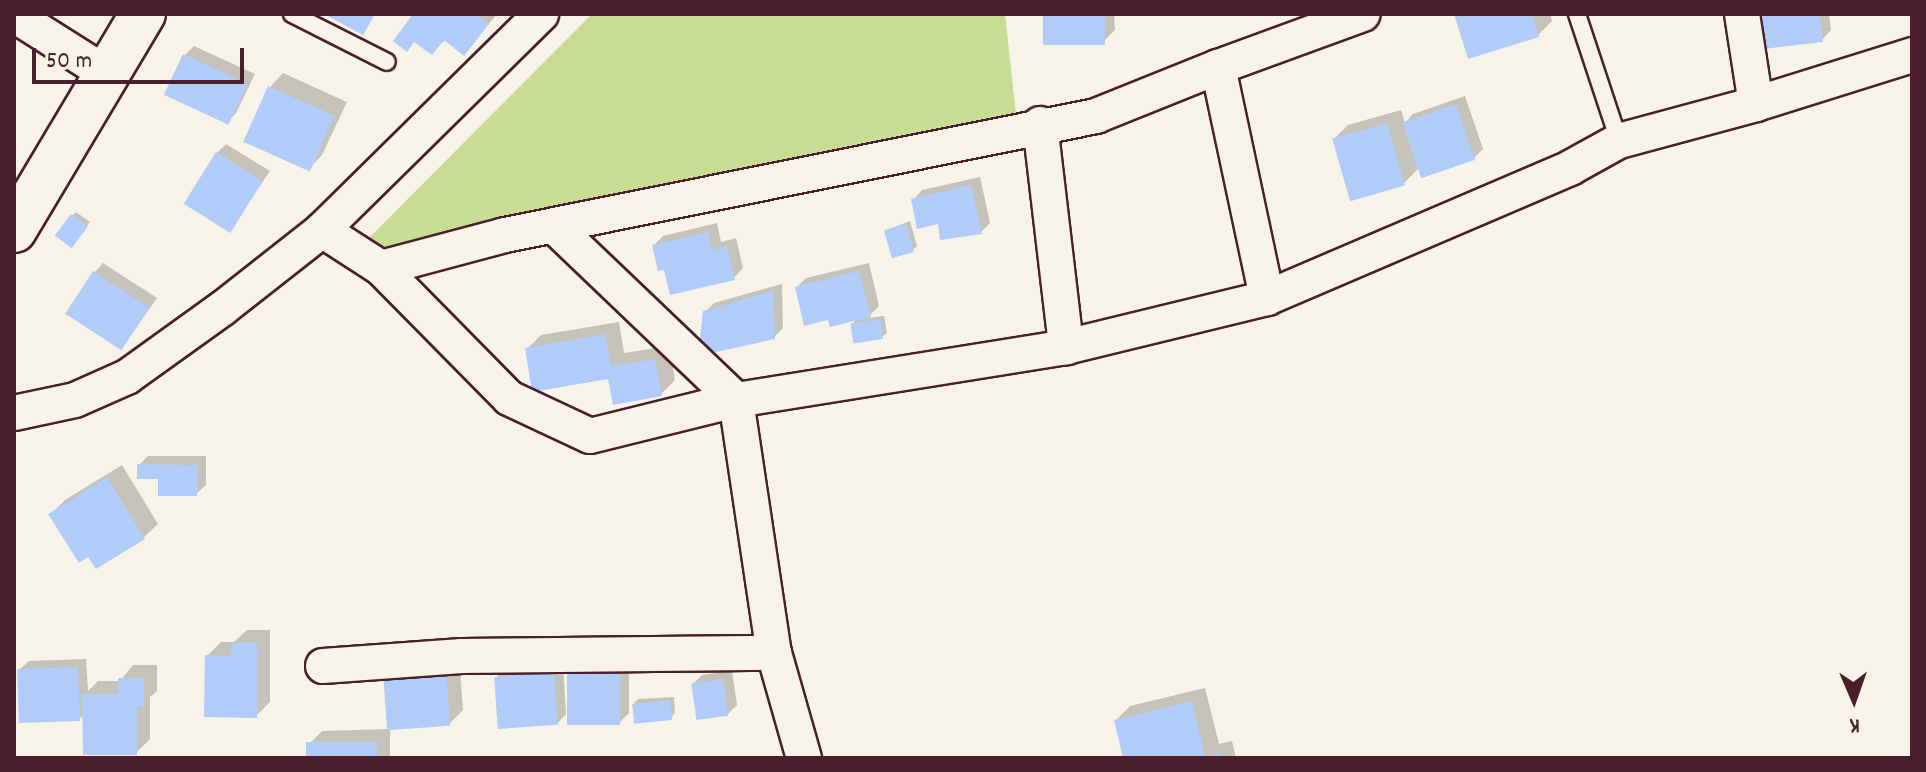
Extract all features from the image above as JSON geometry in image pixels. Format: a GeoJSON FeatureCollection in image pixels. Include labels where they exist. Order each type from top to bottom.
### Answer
{"type":"FeatureCollection","features":[{"type":"Feature","properties":{"kind":"main road"},"geometry":{"type":"LineString","coordinates":[[14,230],[143,14]]}},
{"type":"Feature","properties":{"kind":"street"},"geometry":{"type":"LineString","coordinates":[[14,413],[75,400],[127,377],[223,308],[322,230],[541,14]]}},
{"type":"Feature","properties":{"kind":"street"},"geometry":{"type":"LineString","coordinates":[[381,268],[505,235],[1040,124],[1096,116],[1363,14]]}},
{"type":"Feature","properties":{"kind":"street"},"geometry":{"type":"LineString","coordinates":[[1742,14],[1756,104]]}},
{"type":"Feature","properties":{"kind":"street"},"geometry":{"type":"LineString","coordinates":[[14,15],[107,74]]}},
{"type":"Feature","properties":{"kind":"street"},"geometry":{"type":"LineString","coordinates":[[322,230],[381,268],[509,398],[590,436],[736,400],[1066,347],[1267,298],[1570,168],[1619,141],[1756,104],[1912,55]]}},
{"type":"Feature","properties":{"kind":"street"},"geometry":{"type":"LineString","coordinates":[[1218,67],[1267,298]]}},
{"type":"Feature","properties":{"kind":"street"},"geometry":{"type":"LineString","coordinates":[[1040,124],[1066,347]]}},
{"type":"Feature","properties":{"kind":"street"},"geometry":{"type":"LineString","coordinates":[[554,226],[736,400],[774,653],[804,758]]}},
{"type":"Feature","properties":{"kind":"street"},"geometry":{"type":"LineString","coordinates":[[323,666],[462,656],[774,653]]}},
{"type":"Feature","properties":{"kind":"lane"},"geometry":{"type":"LineString","coordinates":[[292,14],[387,62]]}},
{"type":"Feature","properties":{"kind":"lane"},"geometry":{"type":"LineString","coordinates":[[1577,14],[1619,141]]}},
{"type":"Feature","properties":{"kind":"green space"},"geometry":{"type":"Polygon","coordinates":[[[592,14],[1005,14],[1017,124],[368,253],[365,242],[592,14]]]}},
{"type":"Feature","properties":{"kind":"building"},"geometry":{"type":"Polygon","coordinates":[[[324,14],[375,14],[363,35],[324,14]]]}},
{"type":"Feature","properties":{"kind":"building"},"geometry":{"type":"Polygon","coordinates":[[[413,14],[476,14],[489,24],[464,56],[444,40],[432,55],[414,42],[407,52],[393,41],[413,14]]]}},
{"type":"Feature","properties":{"kind":"building"},"geometry":{"type":"Polygon","coordinates":[[[1043,14],[1105,14],[1105,45],[1043,45],[1043,14]]]}},
{"type":"Feature","properties":{"kind":"building"},"geometry":{"type":"Polygon","coordinates":[[[1454,14],[1532,14],[1539,37],[1468,59],[1454,14]]]}},
{"type":"Feature","properties":{"kind":"building"},"geometry":{"type":"Polygon","coordinates":[[[1759,14],[1819,14],[1823,42],[1764,49],[1759,14]]]}},
{"type":"Feature","properties":{"kind":"building"},"geometry":{"type":"Polygon","coordinates":[[[183,54],[247,84],[228,125],[164,95],[183,54]]]}},
{"type":"Feature","properties":{"kind":"building"},"geometry":{"type":"Polygon","coordinates":[[[268,86],[335,116],[310,171],[243,142],[268,86]]]}},
{"type":"Feature","properties":{"kind":"building"},"geometry":{"type":"Polygon","coordinates":[[[1456,104],[1475,160],[1421,178],[1402,123],[1456,104]]]}},
{"type":"Feature","properties":{"kind":"building"},"geometry":{"type":"Polygon","coordinates":[[[1387,123],[1405,185],[1350,201],[1332,139],[1387,123]]]}},
{"type":"Feature","properties":{"kind":"building"},"geometry":{"type":"Polygon","coordinates":[[[216,152],[263,181],[230,233],[184,204],[216,152]]]}},
{"type":"Feature","properties":{"kind":"building"},"geometry":{"type":"Polygon","coordinates":[[[971,185],[982,234],[940,240],[938,224],[917,229],[911,199],[971,185]]]}},
{"type":"Feature","properties":{"kind":"building"},"geometry":{"type":"Polygon","coordinates":[[[71,214],[88,227],[72,248],[55,236],[71,214]]]}},
{"type":"Feature","properties":{"kind":"building"},"geometry":{"type":"Polygon","coordinates":[[[906,224],[914,252],[892,258],[884,230],[906,224]]]}},
{"type":"Feature","properties":{"kind":"building"},"geometry":{"type":"Polygon","coordinates":[[[708,232],[712,250],[727,246],[735,280],[670,295],[664,270],[658,271],[652,245],[708,232]]]}},
{"type":"Feature","properties":{"kind":"building"},"geometry":{"type":"Polygon","coordinates":[[[93,271],[149,307],[121,350],[65,314],[93,271]]]}},
{"type":"Feature","properties":{"kind":"building"},"geometry":{"type":"Polygon","coordinates":[[[859,271],[871,317],[830,327],[828,320],[804,326],[795,287],[859,271]]]}},
{"type":"Feature","properties":{"kind":"building"},"geometry":{"type":"Polygon","coordinates":[[[773,291],[775,339],[698,356],[703,311],[773,291]]]}},
{"type":"Feature","properties":{"kind":"building"},"geometry":{"type":"Polygon","coordinates":[[[880,319],[883,339],[853,343],[850,324],[880,319]]]}},
{"type":"Feature","properties":{"kind":"building"},"geometry":{"type":"Polygon","coordinates":[[[605,334],[611,366],[655,359],[662,396],[613,405],[608,379],[532,392],[525,348],[605,334]]]}},
{"type":"Feature","properties":{"kind":"building"},"geometry":{"type":"Polygon","coordinates":[[[137,464],[198,465],[197,496],[158,496],[158,479],[137,479],[137,464]]]}},
{"type":"Feature","properties":{"kind":"building"},"geometry":{"type":"Polygon","coordinates":[[[107,477],[145,539],[96,569],[88,557],[79,563],[48,514],[107,477]]]}},
{"type":"Feature","properties":{"kind":"building"},"geometry":{"type":"Polygon","coordinates":[[[231,643],[257,643],[257,718],[204,717],[205,655],[231,656],[231,643]]]}},
{"type":"Feature","properties":{"kind":"building"},"geometry":{"type":"Polygon","coordinates":[[[78,667],[80,721],[19,723],[17,669],[78,667]]]}},
{"type":"Feature","properties":{"kind":"building"},"geometry":{"type":"Polygon","coordinates":[[[446,669],[450,726],[387,730],[383,673],[446,669]]]}},
{"type":"Feature","properties":{"kind":"building"},"geometry":{"type":"Polygon","coordinates":[[[567,670],[620,670],[620,725],[567,725],[567,670]]]}},
{"type":"Feature","properties":{"kind":"building"},"geometry":{"type":"Polygon","coordinates":[[[554,673],[558,725],[498,729],[494,677],[554,673]]]}},
{"type":"Feature","properties":{"kind":"building"},"geometry":{"type":"Polygon","coordinates":[[[118,678],[144,678],[144,707],[137,706],[137,755],[83,755],[82,694],[118,694],[118,678]]]}},
{"type":"Feature","properties":{"kind":"building"},"geometry":{"type":"Polygon","coordinates":[[[723,679],[728,716],[696,720],[691,683],[723,679]]]}},
{"type":"Feature","properties":{"kind":"building"},"geometry":{"type":"Polygon","coordinates":[[[670,700],[672,720],[634,724],[632,704],[670,700]]]}},
{"type":"Feature","properties":{"kind":"building"},"geometry":{"type":"Polygon","coordinates":[[[1192,701],[1205,757],[1218,753],[1220,758],[1123,758],[1114,720],[1192,701]]]}},
{"type":"Feature","properties":{"kind":"building"},"geometry":{"type":"Polygon","coordinates":[[[306,742],[377,742],[377,758],[306,758],[306,742]]]}}]}
